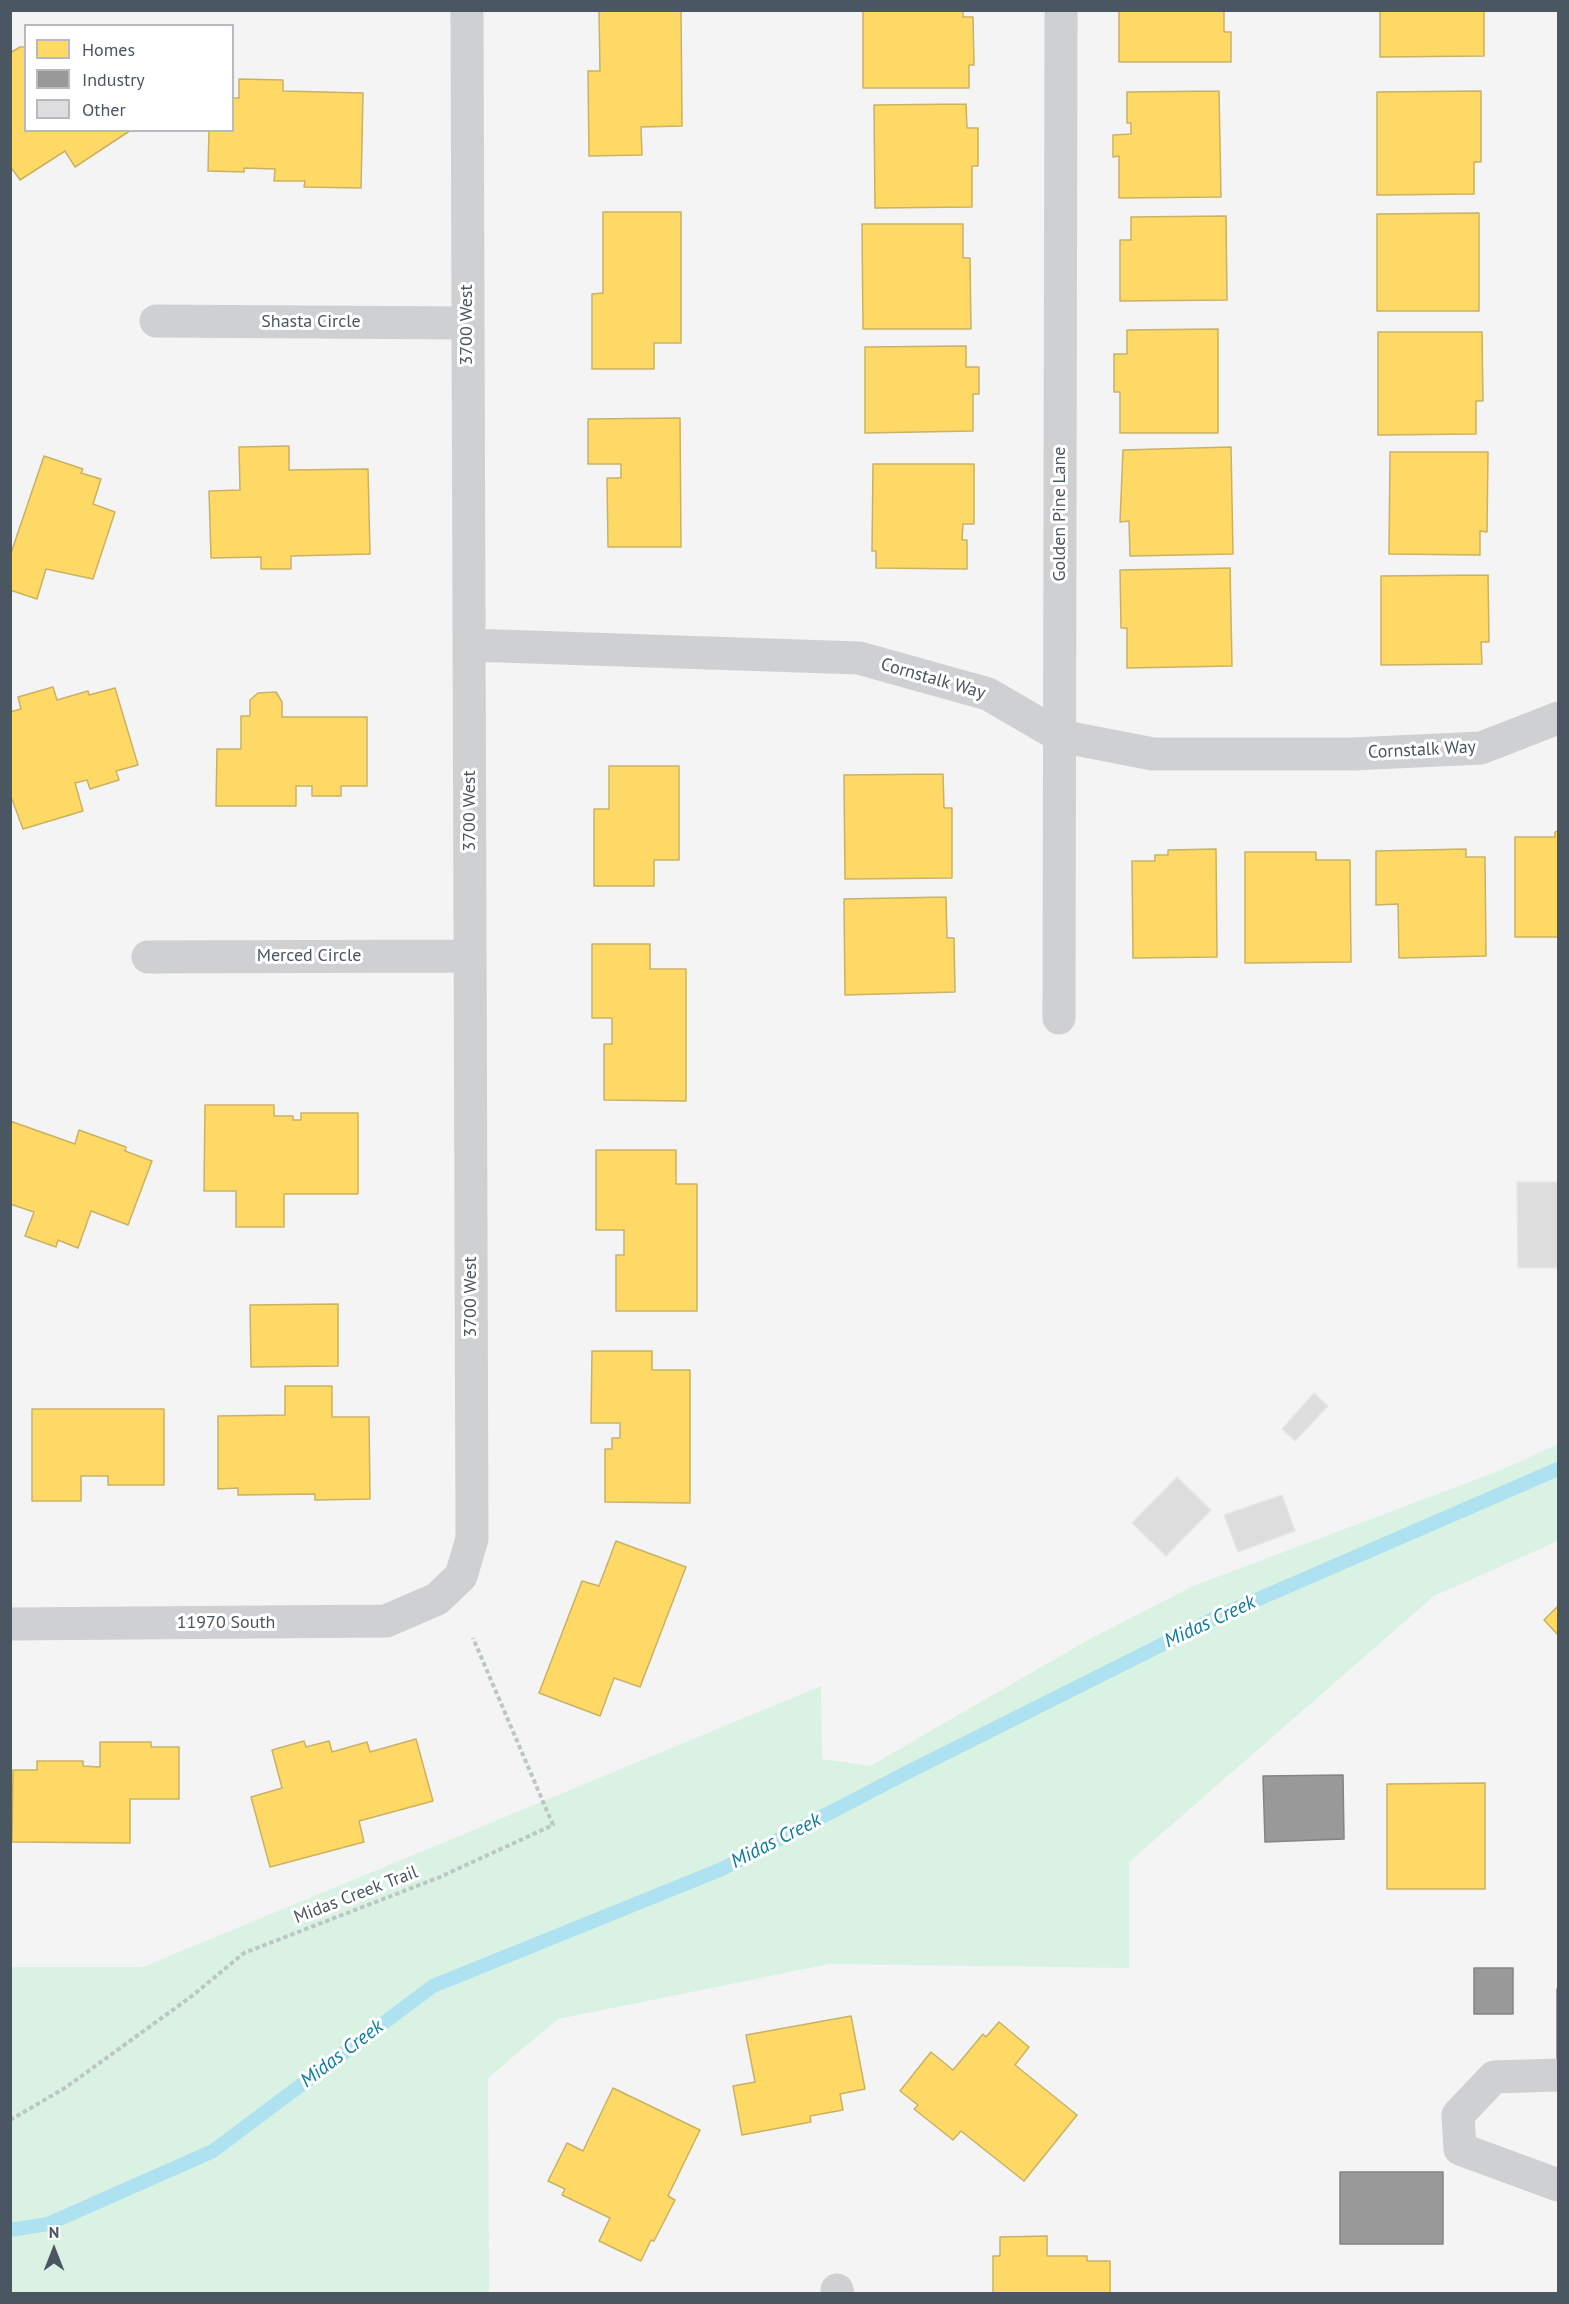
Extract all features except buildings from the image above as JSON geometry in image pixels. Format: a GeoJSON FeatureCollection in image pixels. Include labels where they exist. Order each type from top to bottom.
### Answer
{"type":"FeatureCollection","features":[{"type":"Feature","properties":{"kind":"street","name":"3700 West"},"geometry":{"type":"LineString","coordinates":[[437,1599],[461,1576],[472,1539],[470,645],[466,323],[467,10]]}},
{"type":"Feature","properties":{"kind":"street","name":"Golden Pine Lane"},"geometry":{"type":"LineString","coordinates":[[1059,1018],[1061,10]]}},
{"type":"Feature","properties":{"kind":"street","name":"Shasta Circle"},"geometry":{"type":"LineString","coordinates":[[156,321],[466,323]]}},
{"type":"Feature","properties":{"kind":"street","name":"Cornstalk Way"},"geometry":{"type":"LineString","coordinates":[[470,645],[859,658],[988,694],[1060,736],[1153,754],[1352,754],[1481,748],[1558,718]]}},
{"type":"Feature","properties":{"kind":"street","name":"Merced Circle"},"geometry":{"type":"LineString","coordinates":[[148,957],[470,956]]}},
{"type":"Feature","properties":{"kind":"street","name":"11970 South"},"geometry":{"type":"LineString","coordinates":[[10,1624],[387,1621],[437,1599]]}},
{"type":"Feature","properties":{"kind":"street"},"geometry":{"type":"LineString","coordinates":[[1558,2075],[1494,2077],[1458,2115],[1460,2149],[1558,2185]]}},
{"type":"Feature","properties":{"kind":"path","name":"Midas Creek Trail"},"geometry":{"type":"LineString","coordinates":[[10,2120],[65,2088],[192,1996],[244,1953],[440,1877],[553,1825],[472,1638]]}},
{"type":"Feature","properties":{"kind":"green space"},"geometry":{"type":"Polygon","coordinates":[[[1558,1444],[1558,1541],[1434,1596],[1129,1862],[1129,1968],[829,1964],[558,2019],[488,2078],[489,2293],[11,2293],[11,1967],[143,1967],[821,1686],[822,1759],[870,1766],[1088,1640],[1193,1586],[1504,1469],[1558,1444]]]}},
{"type":"Feature","properties":{"kind":"waterway","name":"Midas Creek"},"geometry":{"type":"LineString","coordinates":[[10,2230],[48,2224],[213,2151],[433,1986],[722,1869],[906,1773],[1217,1617],[1558,1469]]}}]}
